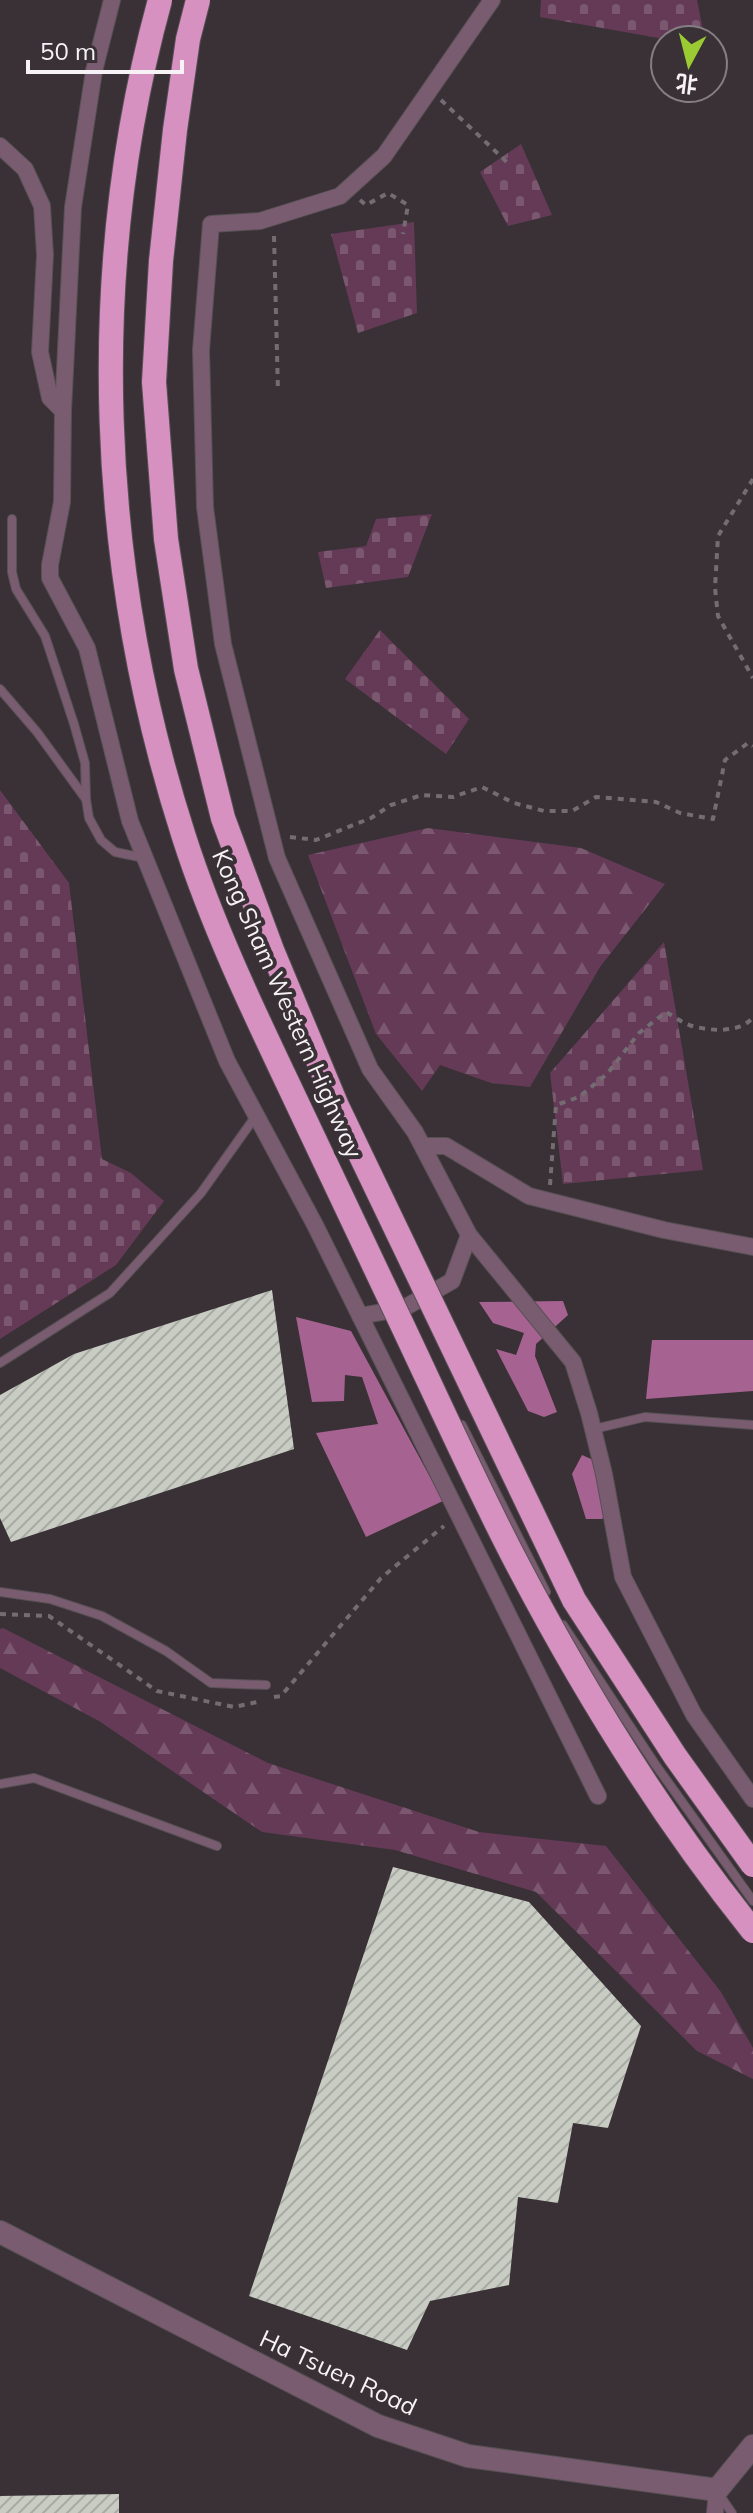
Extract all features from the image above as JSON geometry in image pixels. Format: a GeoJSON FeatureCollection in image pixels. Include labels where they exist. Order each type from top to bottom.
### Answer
{"type":"FeatureCollection","features":[{"type":"Feature","properties":{"kind":"highway","name":"Kong Sham Western Highway"},"geometry":{"type":"LineString","coordinates":[[160,0],[137,97],[124,179],[115,260],[111,389],[121,542],[132,621],[144,685],[184,838],[215,923],[257,1019],[509,1548],[579,1675],[638,1772],[700,1862],[753,1931]]}},
{"type":"Feature","properties":{"kind":"highway","name":"Kong Sham Western Highway"},"geometry":{"type":"LineString","coordinates":[[198,0],[188,39],[175,130],[161,261],[154,382],[168,553],[186,669],[223,818],[272,950],[337,1106],[574,1600],[675,1756],[753,1865]]}},
{"type":"Feature","properties":{"kind":"street"},"geometry":{"type":"LineString","coordinates":[[112,0],[94,71],[73,207],[62,502],[50,578],[87,648],[130,821],[222,1048],[255,1117],[315,1225],[598,1796]]}},
{"type":"Feature","properties":{"kind":"street"},"geometry":{"type":"LineString","coordinates":[[492,0],[384,156],[340,196],[260,221],[211,224],[201,350],[205,507],[223,644],[277,858],[370,1069],[423,1146],[469,1235],[573,1362],[594,1429],[623,1577],[694,1715],[753,1799]]}},
{"type":"Feature","properties":{"kind":"street"},"geometry":{"type":"LineString","coordinates":[[0,146],[25,169],[42,206],[45,255],[40,352],[50,398],[63,411]]}},
{"type":"Feature","properties":{"kind":"street"},"geometry":{"type":"LineString","coordinates":[[423,1146],[446,1146],[529,1196],[664,1230],[753,1247]]}},
{"type":"Feature","properties":{"kind":"street"},"geometry":{"type":"LineString","coordinates":[[360,1316],[404,1308],[452,1281],[469,1235]]}},
{"type":"Feature","properties":{"kind":"street","name":"Ha Tsuen Road"},"geometry":{"type":"LineString","coordinates":[[0,2232],[378,2426],[468,2456],[717,2490]]}},
{"type":"Feature","properties":{"kind":"street"},"geometry":{"type":"LineString","coordinates":[[715,2513],[717,2490],[753,2446]]}},
{"type":"Feature","properties":{"kind":"lane"},"geometry":{"type":"LineString","coordinates":[[12,519],[12,572],[16,589],[45,636],[85,763],[89,818],[101,840],[115,852],[145,858]]}},
{"type":"Feature","properties":{"kind":"lane"},"geometry":{"type":"LineString","coordinates":[[0,689],[37,732],[86,799]]}},
{"type":"Feature","properties":{"kind":"lane"},"geometry":{"type":"LineString","coordinates":[[0,1363],[110,1293],[201,1193],[255,1117]]}},
{"type":"Feature","properties":{"kind":"lane"},"geometry":{"type":"LineString","coordinates":[[404,1308],[437,1375]]}},
{"type":"Feature","properties":{"kind":"lane"},"geometry":{"type":"LineString","coordinates":[[457,1414],[551,1603]]}},
{"type":"Feature","properties":{"kind":"lane"},"geometry":{"type":"LineString","coordinates":[[594,1429],[645,1417],[753,1425]]}},
{"type":"Feature","properties":{"kind":"lane"},"geometry":{"type":"LineString","coordinates":[[0,1592],[50,1599],[102,1616],[166,1651],[211,1683],[266,1685]]}},
{"type":"Feature","properties":{"kind":"lane"},"geometry":{"type":"LineString","coordinates":[[558,1617],[655,1764],[753,1901]]}},
{"type":"Feature","properties":{"kind":"lane"},"geometry":{"type":"LineString","coordinates":[[0,1784],[34,1778],[217,1846]]}},
{"type":"Feature","properties":{"kind":"lane"},"geometry":{"type":"LineString","coordinates":[[717,2490],[732,2513]]}},
{"type":"Feature","properties":{"kind":"path"},"geometry":{"type":"LineString","coordinates":[[430,90],[509,164]]}},
{"type":"Feature","properties":{"kind":"path"},"geometry":{"type":"LineString","coordinates":[[348,189],[366,205],[388,193],[408,205],[403,234]]}},
{"type":"Feature","properties":{"kind":"path"},"geometry":{"type":"LineString","coordinates":[[273,217],[278,392]]}},
{"type":"Feature","properties":{"kind":"path"},"geometry":{"type":"LineString","coordinates":[[753,479],[718,536],[715,588],[718,616],[753,678]]}},
{"type":"Feature","properties":{"kind":"path"},"geometry":{"type":"LineString","coordinates":[[271,835],[316,840],[371,818],[391,805],[422,795],[453,797],[482,787],[514,803],[544,811],[572,811],[596,797],[656,802],[680,813],[713,819],[725,760],[748,743],[753,746]]}},
{"type":"Feature","properties":{"kind":"path"},"geometry":{"type":"LineString","coordinates":[[549,1201],[556,1105],[579,1097],[607,1074],[639,1033],[666,1012],[689,1025],[721,1030],[749,1023],[753,1017]]}},
{"type":"Feature","properties":{"kind":"path"},"geometry":{"type":"LineString","coordinates":[[0,1614],[49,1616],[157,1691],[234,1707],[281,1696],[381,1578],[458,1514]]}},
{"type":"Feature","properties":{"kind":"green space"},"geometry":{"type":"Polygon","coordinates":[[[541,0],[697,0],[702,24],[649,24],[649,36],[540,17],[541,0]]]}},
{"type":"Feature","properties":{"kind":"green space"},"geometry":{"type":"Polygon","coordinates":[[[521,144],[552,215],[508,226],[480,172],[521,144]]]}},
{"type":"Feature","properties":{"kind":"green space"},"geometry":{"type":"Polygon","coordinates":[[[414,222],[417,313],[358,333],[331,234],[414,222]]]}},
{"type":"Feature","properties":{"kind":"green space"},"geometry":{"type":"Polygon","coordinates":[[[432,514],[408,577],[326,588],[318,552],[366,546],[376,519],[432,514]]]}},
{"type":"Feature","properties":{"kind":"green space"},"geometry":{"type":"Polygon","coordinates":[[[380,630],[469,719],[446,754],[345,679],[380,630]]]}},
{"type":"Feature","properties":{"kind":"green space"},"geometry":{"type":"Polygon","coordinates":[[[0,790],[69,883],[102,1159],[131,1173],[164,1201],[116,1265],[0,1339],[0,790]]]}},
{"type":"Feature","properties":{"kind":"green space"},"geometry":{"type":"Polygon","coordinates":[[[428,828],[581,848],[665,884],[600,967],[530,1087],[491,1083],[440,1065],[422,1091],[376,1034],[308,855],[428,828]]]}},
{"type":"Feature","properties":{"kind":"green space"},"geometry":{"type":"Polygon","coordinates":[[[664,942],[703,1170],[563,1184],[550,1073],[664,942]]]}},
{"type":"Feature","properties":{"kind":"green space"},"geometry":{"type":"Polygon","coordinates":[[[0,1629],[268,1763],[479,1832],[606,1846],[721,1992],[753,2048],[753,2079],[697,2051],[536,1892],[395,1850],[262,1832],[99,1721],[0,1668],[0,1629]]]}},
{"type":"Feature","properties":{"kind":"shaded area"},"geometry":{"type":"Polygon","coordinates":[[[563,1301],[568,1315],[536,1344],[535,1356],[557,1412],[544,1417],[528,1411],[496,1349],[516,1355],[524,1333],[493,1323],[479,1302],[563,1301]]]}},
{"type":"Feature","properties":{"kind":"shaded area"},"geometry":{"type":"Polygon","coordinates":[[[296,1317],[351,1331],[443,1501],[366,1537],[316,1433],[378,1424],[362,1377],[345,1375],[344,1401],[312,1402],[296,1317]]]}},
{"type":"Feature","properties":{"kind":"shaded area"},"geometry":{"type":"Polygon","coordinates":[[[652,1340],[753,1340],[753,1391],[646,1399],[652,1340]]]}},
{"type":"Feature","properties":{"kind":"shaded area"},"geometry":{"type":"Polygon","coordinates":[[[582,1455],[609,1467],[618,1503],[602,1519],[586,1519],[572,1474],[582,1455]]]}},
{"type":"Feature","properties":{"kind":"building"},"geometry":{"type":"Polygon","coordinates":[[[272,1290],[294,1449],[11,1542],[0,1518],[0,1395],[74,1354],[272,1290]]]}},
{"type":"Feature","properties":{"kind":"building"},"geometry":{"type":"Polygon","coordinates":[[[393,1867],[529,1902],[641,2026],[608,2128],[573,2123],[558,2203],[518,2197],[509,2285],[430,2301],[407,2350],[249,2296],[393,1867]]]}},
{"type":"Feature","properties":{"kind":"building"},"geometry":{"type":"Polygon","coordinates":[[[119,2494],[119,2513],[0,2513],[0,2496],[119,2494]]]}}]}
